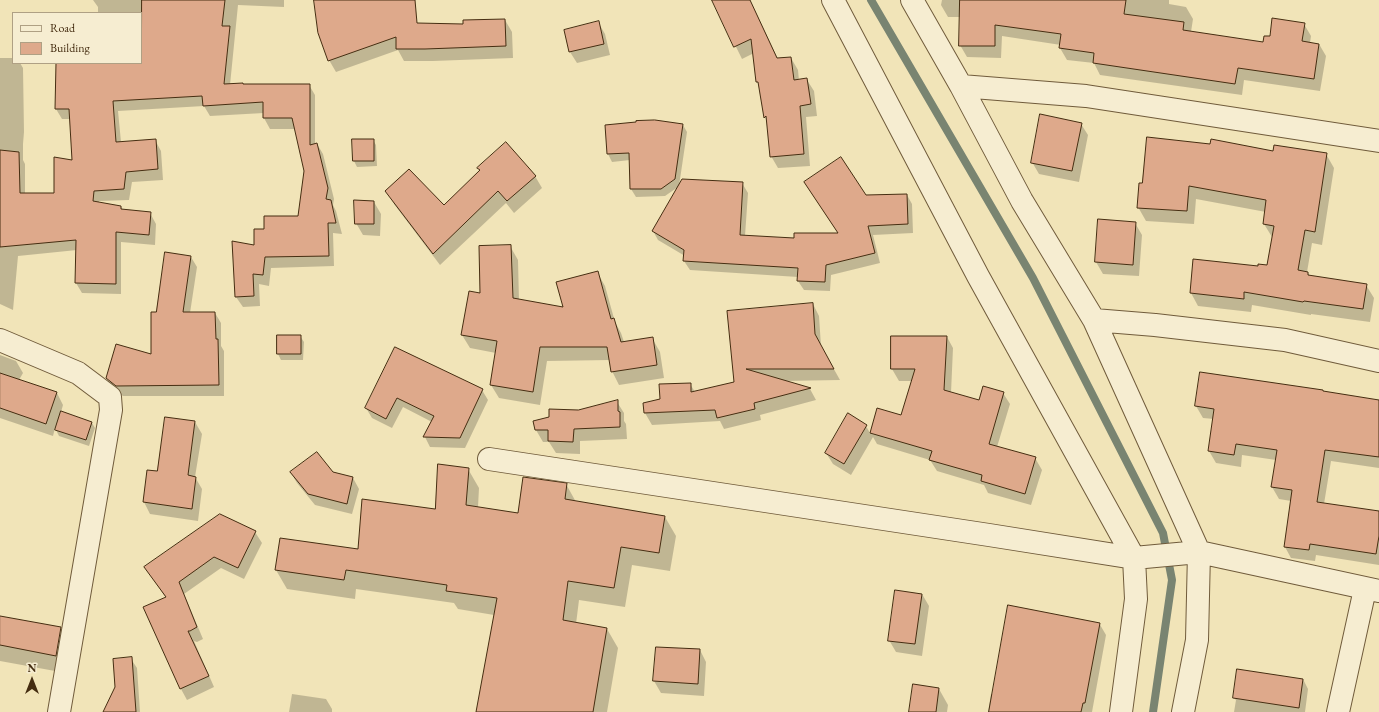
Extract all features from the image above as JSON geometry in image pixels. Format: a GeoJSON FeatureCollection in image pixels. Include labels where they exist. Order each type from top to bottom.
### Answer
{"type":"FeatureCollection","features":[{"type":"Feature","properties":{"kind":"street"},"geometry":{"type":"LineString","coordinates":[[833,0],[978,276],[1134,558],[1136,599],[1121,712]]}},
{"type":"Feature","properties":{"kind":"street"},"geometry":{"type":"LineString","coordinates":[[912,0],[961,86],[1022,201],[1094,320],[1199,552],[1197,640],[1183,712]]}},
{"type":"Feature","properties":{"kind":"street"},"geometry":{"type":"LineString","coordinates":[[961,86],[1086,96],[1379,141]]}},
{"type":"Feature","properties":{"kind":"street"},"geometry":{"type":"LineString","coordinates":[[1094,320],[1156,325],[1285,340],[1379,361]]}},
{"type":"Feature","properties":{"kind":"street"},"geometry":{"type":"LineString","coordinates":[[0,340],[78,373],[110,397],[111,410],[59,712]]}},
{"type":"Feature","properties":{"kind":"street"},"geometry":{"type":"LineString","coordinates":[[489,459],[1134,558],[1199,552],[1372,590],[1338,712]]}},
{"type":"Feature","properties":{"kind":"building"},"geometry":{"type":"Polygon","coordinates":[[[142,0],[225,0],[222,26],[230,26],[224,84],[310,84],[310,145],[317,143],[328,188],[326,199],[331,200],[336,223],[328,223],[329,256],[265,257],[263,275],[253,274],[254,296],[235,297],[232,241],[254,245],[254,229],[264,229],[264,216],[298,216],[304,171],[292,118],[263,118],[263,102],[203,106],[202,96],[113,101],[116,142],[156,139],[158,169],[126,172],[124,189],[94,191],[93,201],[121,206],[121,209],[151,212],[149,235],[116,232],[116,284],[75,283],[76,240],[0,247],[0,150],[19,152],[20,193],[54,193],[54,157],[72,160],[69,109],[55,109],[56,64],[142,64],[142,0]]]}},
{"type":"Feature","properties":{"kind":"building"},"geometry":{"type":"Polygon","coordinates":[[[314,0],[415,0],[417,23],[463,24],[463,20],[505,19],[506,46],[396,49],[396,37],[328,61],[318,33],[314,0]]]}},
{"type":"Feature","properties":{"kind":"building"},"geometry":{"type":"Polygon","coordinates":[[[712,0],[750,0],[777,58],[791,57],[794,80],[807,78],[811,104],[800,106],[804,154],[770,157],[766,116],[764,118],[758,82],[756,82],[751,39],[734,47],[712,0]]]}},
{"type":"Feature","properties":{"kind":"building"},"geometry":{"type":"Polygon","coordinates":[[[960,0],[1126,0],[1124,14],[1184,22],[1183,30],[1263,42],[1264,36],[1270,36],[1272,18],[1305,23],[1302,41],[1319,44],[1314,79],[1238,68],[1235,84],[1093,63],[1094,53],[1059,48],[1061,34],[995,25],[995,46],[959,46],[960,0]]]}},
{"type":"Feature","properties":{"kind":"building"},"geometry":{"type":"Polygon","coordinates":[[[599,21],[604,44],[569,52],[564,30],[599,21]]]}},
{"type":"Feature","properties":{"kind":"building"},"geometry":{"type":"Polygon","coordinates":[[[1040,114],[1082,123],[1072,171],[1031,163],[1040,114]]]}},
{"type":"Feature","properties":{"kind":"building"},"geometry":{"type":"Polygon","coordinates":[[[655,120],[683,124],[675,179],[661,189],[630,189],[629,153],[607,154],[605,125],[655,120]]]}},
{"type":"Feature","properties":{"kind":"building"},"geometry":{"type":"Polygon","coordinates":[[[1147,137],[1210,144],[1211,139],[1273,151],[1274,145],[1327,153],[1315,232],[1305,230],[1298,270],[1308,272],[1308,275],[1367,284],[1363,309],[1303,302],[1244,292],[1244,299],[1190,293],[1193,259],[1258,266],[1258,264],[1267,265],[1274,226],[1263,224],[1266,200],[1189,186],[1187,211],[1137,208],[1139,183],[1142,183],[1147,137]]]}},
{"type":"Feature","properties":{"kind":"building"},"geometry":{"type":"Polygon","coordinates":[[[352,139],[374,139],[374,161],[353,161],[352,139]]]}},
{"type":"Feature","properties":{"kind":"building"},"geometry":{"type":"Polygon","coordinates":[[[506,142],[536,176],[507,201],[498,191],[433,254],[385,191],[409,169],[444,205],[480,170],[477,168],[506,142]]]}},
{"type":"Feature","properties":{"kind":"building"},"geometry":{"type":"Polygon","coordinates":[[[841,157],[866,195],[907,194],[908,224],[868,226],[875,253],[826,265],[825,282],[797,281],[798,268],[683,261],[684,250],[652,231],[682,179],[743,182],[740,235],[794,238],[794,233],[838,233],[804,182],[841,157]]]}},
{"type":"Feature","properties":{"kind":"building"},"geometry":{"type":"Polygon","coordinates":[[[354,200],[374,201],[374,224],[355,224],[354,200]]]}},
{"type":"Feature","properties":{"kind":"building"},"geometry":{"type":"Polygon","coordinates":[[[1098,219],[1136,222],[1133,265],[1095,262],[1098,219]]]}},
{"type":"Feature","properties":{"kind":"building"},"geometry":{"type":"Polygon","coordinates":[[[511,245],[513,298],[563,307],[556,282],[598,271],[611,319],[614,318],[621,342],[653,337],[657,365],[611,372],[607,347],[540,347],[533,392],[490,385],[497,341],[461,335],[469,291],[480,293],[479,246],[511,245]]]}},
{"type":"Feature","properties":{"kind":"building"},"geometry":{"type":"Polygon","coordinates":[[[165,252],[191,256],[183,312],[215,312],[216,339],[218,339],[219,385],[116,386],[106,378],[116,344],[151,354],[151,312],[156,312],[165,252]]]}},
{"type":"Feature","properties":{"kind":"building"},"geometry":{"type":"Polygon","coordinates":[[[813,303],[815,334],[834,369],[746,369],[811,388],[754,403],[755,409],[717,418],[715,410],[644,413],[643,403],[660,399],[659,384],[691,383],[691,392],[734,382],[727,311],[813,303]]]}},
{"type":"Feature","properties":{"kind":"building"},"geometry":{"type":"Polygon","coordinates":[[[277,335],[301,335],[301,354],[277,354],[277,335]]]}},
{"type":"Feature","properties":{"kind":"building"},"geometry":{"type":"Polygon","coordinates":[[[891,336],[947,336],[944,390],[979,400],[983,386],[1004,392],[989,444],[1036,457],[1025,494],[981,481],[982,475],[929,460],[932,451],[870,433],[877,408],[901,415],[915,369],[891,369],[891,336]]]}},
{"type":"Feature","properties":{"kind":"building"},"geometry":{"type":"Polygon","coordinates":[[[395,347],[483,389],[460,438],[423,437],[434,416],[397,398],[386,419],[365,408],[395,347]]]}},
{"type":"Feature","properties":{"kind":"building"},"geometry":{"type":"Polygon","coordinates":[[[1200,372],[1323,390],[1379,400],[1379,457],[1325,450],[1317,502],[1379,511],[1379,536],[1376,554],[1310,544],[1309,550],[1284,547],[1292,490],[1271,487],[1277,450],[1236,444],[1234,455],[1208,451],[1214,409],[1195,406],[1200,372]]]}},
{"type":"Feature","properties":{"kind":"building"},"geometry":{"type":"Polygon","coordinates":[[[0,373],[57,392],[46,424],[0,408],[0,373]]]}},
{"type":"Feature","properties":{"kind":"building"},"geometry":{"type":"Polygon","coordinates":[[[618,400],[620,427],[574,429],[573,442],[548,441],[548,430],[535,430],[533,421],[549,417],[549,409],[578,410],[618,400]]]}},
{"type":"Feature","properties":{"kind":"building"},"geometry":{"type":"Polygon","coordinates":[[[61,411],[92,422],[86,440],[55,430],[61,411]]]}},
{"type":"Feature","properties":{"kind":"building"},"geometry":{"type":"Polygon","coordinates":[[[848,413],[867,425],[844,464],[825,453],[848,413]]]}},
{"type":"Feature","properties":{"kind":"building"},"geometry":{"type":"Polygon","coordinates":[[[165,417],[195,421],[188,475],[196,477],[192,509],[143,502],[147,470],[157,471],[165,417]]]}},
{"type":"Feature","properties":{"kind":"building"},"geometry":{"type":"Polygon","coordinates":[[[317,452],[333,472],[353,477],[347,504],[308,494],[290,472],[317,452]]]}},
{"type":"Feature","properties":{"kind":"building"},"geometry":{"type":"Polygon","coordinates":[[[438,464],[469,468],[466,505],[518,513],[523,477],[567,483],[565,499],[665,516],[659,553],[621,547],[614,588],[568,581],[563,620],[607,628],[593,712],[476,712],[497,598],[446,591],[447,585],[346,570],[344,580],[275,570],[280,538],[358,549],[362,499],[435,509],[438,464]]]}},
{"type":"Feature","properties":{"kind":"building"},"geometry":{"type":"Polygon","coordinates":[[[220,514],[256,531],[238,568],[214,557],[179,582],[197,627],[188,631],[209,676],[180,689],[143,607],[166,597],[144,567],[220,514]]]}},
{"type":"Feature","properties":{"kind":"building"},"geometry":{"type":"Polygon","coordinates":[[[895,590],[922,594],[915,644],[888,641],[895,590]]]}},
{"type":"Feature","properties":{"kind":"building"},"geometry":{"type":"Polygon","coordinates":[[[1008,605],[1100,623],[1085,703],[1083,703],[1081,712],[989,712],[1008,605]]]}},
{"type":"Feature","properties":{"kind":"building"},"geometry":{"type":"Polygon","coordinates":[[[0,616],[61,627],[56,656],[0,645],[0,616]]]}},
{"type":"Feature","properties":{"kind":"building"},"geometry":{"type":"Polygon","coordinates":[[[656,647],[700,649],[698,684],[653,681],[656,647]]]}},
{"type":"Feature","properties":{"kind":"building"},"geometry":{"type":"Polygon","coordinates":[[[132,657],[136,712],[103,712],[115,687],[113,659],[132,657]]]}},
{"type":"Feature","properties":{"kind":"building"},"geometry":{"type":"Polygon","coordinates":[[[1237,669],[1303,679],[1299,708],[1233,698],[1237,669]]]}},
{"type":"Feature","properties":{"kind":"building"},"geometry":{"type":"Polygon","coordinates":[[[913,684],[939,688],[936,712],[909,712],[913,684]]]}},
{"type":"Feature","properties":{"kind":"waterway"},"geometry":{"type":"LineString","coordinates":[[871,0],[1033,278],[1163,533],[1172,580],[1153,712]]}}]}
